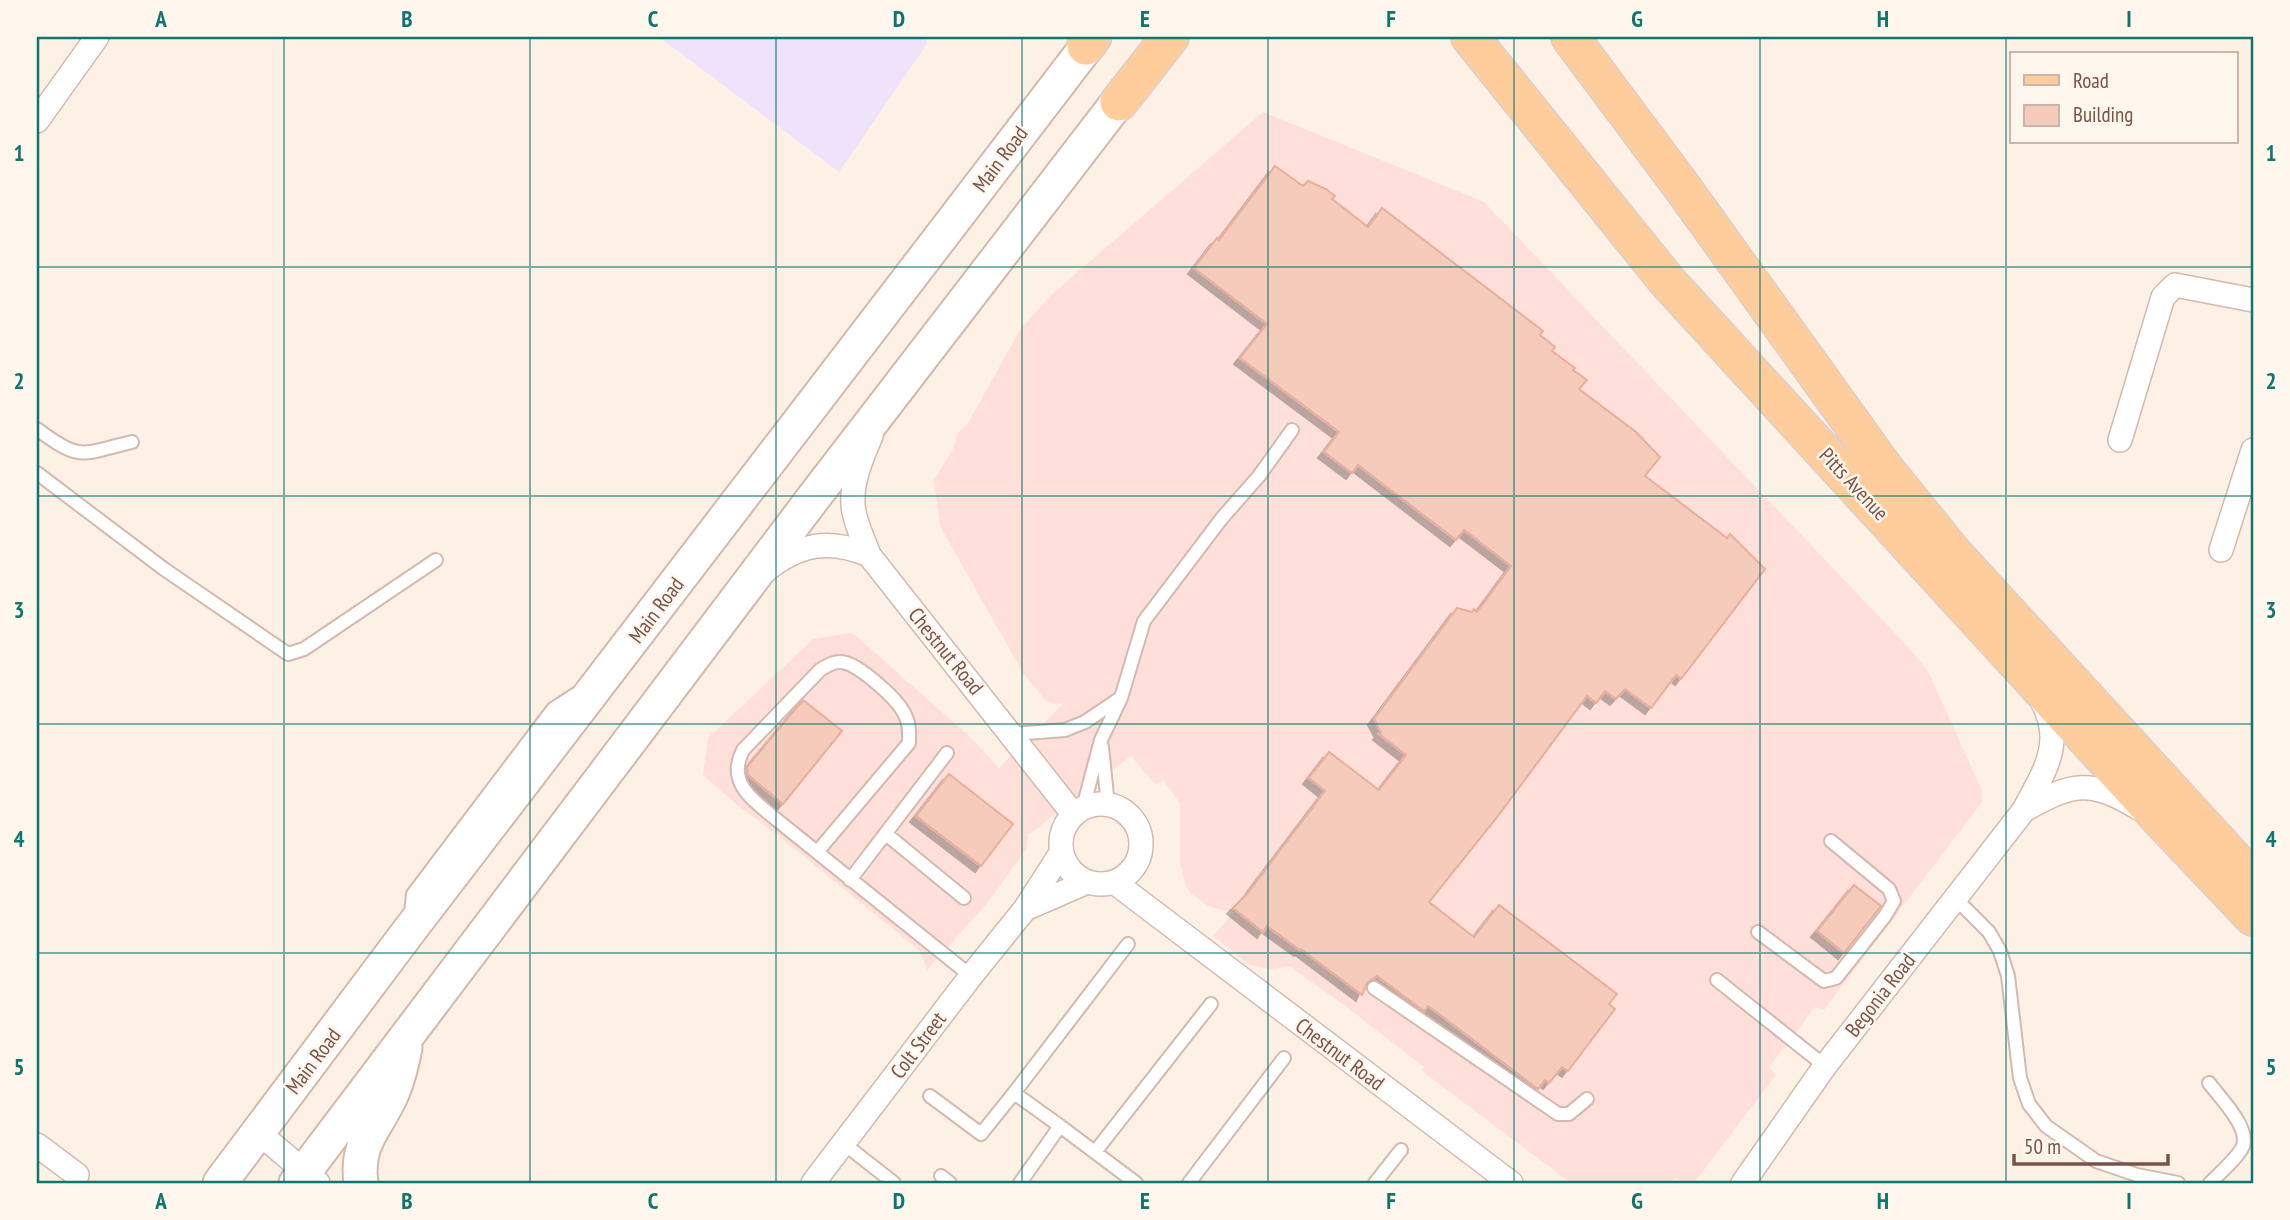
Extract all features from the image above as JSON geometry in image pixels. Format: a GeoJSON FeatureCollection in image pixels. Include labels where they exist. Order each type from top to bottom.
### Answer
{"type":"FeatureCollection","features":[{"type":"Feature","properties":{"kind":"main road"},"geometry":{"type":"LineString","coordinates":[[306,1179],[412,1030],[746,587],[1168,37]]}},
{"type":"Feature","properties":{"kind":"main road","name":"Pitts Avenue"},"geometry":{"type":"LineString","coordinates":[[1470,37],[1667,281],[2253,918]]}},
{"type":"Feature","properties":{"kind":"main road","name":"Pitts Avenue"},"geometry":{"type":"LineString","coordinates":[[1570,37],[1893,479],[1954,553],[2253,880]]}},
{"type":"Feature","properties":{"kind":"main road","name":"Main Road"},"geometry":{"type":"LineString","coordinates":[[220,1183],[1091,40]]}},
{"type":"Feature","properties":{"kind":"main road"},"geometry":{"type":"LineString","coordinates":[[361,1183],[359,1166],[365,1142],[392,1094],[412,1030]]}},
{"type":"Feature","properties":{"kind":"street"},"geometry":{"type":"LineString","coordinates":[[37,121],[97,37]]}},
{"type":"Feature","properties":{"kind":"street"},"geometry":{"type":"LineString","coordinates":[[2120,440],[2163,297],[2175,285],[2253,300]]}},
{"type":"Feature","properties":{"kind":"street","name":"Chestnut Road"},"geometry":{"type":"LineString","coordinates":[[881,411],[860,464],[853,494],[854,511],[869,555],[1012,734],[1079,812]]}},
{"type":"Feature","properties":{"kind":"street"},"geometry":{"type":"LineString","coordinates":[[2221,550],[2253,450]]}},
{"type":"Feature","properties":{"kind":"street"},"geometry":{"type":"LineString","coordinates":[[746,587],[776,562],[804,548],[828,544],[852,548],[869,555]]}},
{"type":"Feature","properties":{"kind":"street"},"geometry":{"type":"LineString","coordinates":[[2024,668],[2045,705],[2053,732],[2053,745],[2024,810]]}},
{"type":"Feature","properties":{"kind":"street"},"geometry":{"type":"LineString","coordinates":[[2024,810],[2062,790],[2082,787],[2099,789],[2123,799],[2161,820]]}},
{"type":"Feature","properties":{"kind":"street"},"geometry":{"type":"LineString","coordinates":[[1095,805],[1108,805],[1121,810],[1138,828],[1139,854],[1134,866],[1114,882],[1087,882],[1071,871],[1061,853],[1065,827],[1079,812],[1095,805]]}},
{"type":"Feature","properties":{"kind":"street","name":"Begonia Road"},"geometry":{"type":"LineString","coordinates":[[1743,1183],[1825,1066],[2024,810]]}},
{"type":"Feature","properties":{"kind":"street","name":"Colt Street"},"geometry":{"type":"LineString","coordinates":[[813,1183],[971,976],[1026,909],[1061,853]]}},
{"type":"Feature","properties":{"kind":"street","name":"Chestnut Road"},"geometry":{"type":"LineString","coordinates":[[1134,866],[1169,924]]}},
{"type":"Feature","properties":{"kind":"street","name":"Colt Street"},"geometry":{"type":"LineString","coordinates":[[1026,909],[1087,882]]}},
{"type":"Feature","properties":{"kind":"street","name":"Chestnut Road"},"geometry":{"type":"LineString","coordinates":[[1114,882],[1511,1183]]}},
{"type":"Feature","properties":{"kind":"street"},"geometry":{"type":"LineString","coordinates":[[259,1133],[306,1179]]}},
{"type":"Feature","properties":{"kind":"street"},"geometry":{"type":"LineString","coordinates":[[37,1144],[77,1175]]}},
{"type":"Feature","properties":{"kind":"lane"},"geometry":{"type":"LineString","coordinates":[[37,429],[73,453],[85,453],[132,442]]}},
{"type":"Feature","properties":{"kind":"lane"},"geometry":{"type":"LineString","coordinates":[[1079,812],[1101,740],[1121,698],[1144,621],[1292,430]]}},
{"type":"Feature","properties":{"kind":"lane"},"geometry":{"type":"LineString","coordinates":[[37,473],[164,569],[288,654],[304,649],[436,559]]}},
{"type":"Feature","properties":{"kind":"lane"},"geometry":{"type":"LineString","coordinates":[[818,851],[909,743],[905,714],[892,698],[862,672],[845,662],[832,663],[820,670],[743,750],[737,767],[739,782],[757,804],[971,976]]}},
{"type":"Feature","properties":{"kind":"lane"},"geometry":{"type":"LineString","coordinates":[[1012,734],[1065,730],[1085,722],[1121,698]]}},
{"type":"Feature","properties":{"kind":"lane"},"geometry":{"type":"LineString","coordinates":[[1101,740],[1108,805]]}},
{"type":"Feature","properties":{"kind":"lane"},"geometry":{"type":"LineString","coordinates":[[850,880],[947,753]]}},
{"type":"Feature","properties":{"kind":"lane"},"geometry":{"type":"LineString","coordinates":[[886,834],[964,898]]}},
{"type":"Feature","properties":{"kind":"lane"},"geometry":{"type":"LineString","coordinates":[[1758,932],[1824,981],[1836,978],[1894,901],[1889,889],[1831,841]]}},
{"type":"Feature","properties":{"kind":"lane"},"geometry":{"type":"LineString","coordinates":[[1955,898],[1989,932],[2000,951],[2008,976],[2020,1078],[2029,1104],[2046,1126],[2096,1161],[2137,1175],[2178,1183]]}},
{"type":"Feature","properties":{"kind":"lane"},"geometry":{"type":"LineString","coordinates":[[930,1096],[981,1134],[1128,944]]}},
{"type":"Feature","properties":{"kind":"lane"},"geometry":{"type":"LineString","coordinates":[[1717,980],[1825,1066]]}},
{"type":"Feature","properties":{"kind":"lane"},"geometry":{"type":"LineString","coordinates":[[1374,988],[1558,1114],[1569,1114],[1587,1099]]}},
{"type":"Feature","properties":{"kind":"lane"},"geometry":{"type":"LineString","coordinates":[[1095,1152],[1211,1004]]}},
{"type":"Feature","properties":{"kind":"lane"},"geometry":{"type":"LineString","coordinates":[[1189,1183],[1284,1058]]}},
{"type":"Feature","properties":{"kind":"lane"},"geometry":{"type":"LineString","coordinates":[[2209,1083],[2239,1122],[2245,1135],[2243,1148],[2210,1183]]}},
{"type":"Feature","properties":{"kind":"lane"},"geometry":{"type":"LineString","coordinates":[[1014,1093],[1136,1183]]}},
{"type":"Feature","properties":{"kind":"lane"},"geometry":{"type":"LineString","coordinates":[[1020,1183],[1060,1126]]}},
{"type":"Feature","properties":{"kind":"lane"},"geometry":{"type":"LineString","coordinates":[[843,1143],[894,1183]]}},
{"type":"Feature","properties":{"kind":"lane"},"geometry":{"type":"LineString","coordinates":[[1375,1183],[1401,1150]]}},
{"type":"Feature","properties":{"kind":"shaded area"},"geometry":{"type":"Polygon","coordinates":[[[659,37],[926,37],[927,44],[839,172],[659,37]]]}},
{"type":"Feature","properties":{"kind":"shaded area"},"geometry":{"type":"Polygon","coordinates":[[[1263,112],[1484,202],[1911,650],[1928,671],[1982,791],[1982,802],[1824,1010],[1815,1007],[1769,1067],[1776,1075],[1694,1183],[1684,1183],[1675,1177],[1670,1183],[1571,1183],[1422,1071],[1424,1067],[1344,1005],[1290,967],[1269,969],[1250,965],[1213,936],[1234,912],[1212,908],[1189,891],[1185,883],[1180,862],[1180,803],[1163,780],[1157,784],[1153,782],[1131,756],[1028,835],[1026,849],[989,901],[927,970],[920,951],[703,775],[708,738],[813,639],[854,634],[970,737],[999,768],[1064,703],[1053,704],[1046,701],[1023,673],[940,526],[934,480],[953,449],[958,433],[968,423],[1020,330],[1050,296],[1263,112]]]}},
{"type":"Feature","properties":{"kind":"building"},"geometry":{"type":"Polygon","coordinates":[[[1275,166],[1303,186],[1308,181],[1326,189],[1335,196],[1332,199],[1368,227],[1382,208],[1543,331],[1540,335],[1555,347],[1552,351],[1587,380],[1579,389],[1636,432],[1660,457],[1645,476],[1727,538],[1730,534],[1765,569],[1681,679],[1676,675],[1651,708],[1625,689],[1616,699],[1605,691],[1596,703],[1587,696],[1498,816],[1429,902],[1474,937],[1499,905],[1617,994],[1609,1004],[1615,1009],[1568,1071],[1562,1067],[1549,1083],[1545,1080],[1538,1089],[1428,1006],[1424,1011],[1377,976],[1367,983],[1362,995],[1267,926],[1263,932],[1233,908],[1247,894],[1325,791],[1309,778],[1329,752],[1379,790],[1406,755],[1379,734],[1381,732],[1374,719],[1457,608],[1472,612],[1474,609],[1477,612],[1511,566],[1464,530],[1456,540],[1358,465],[1352,473],[1324,452],[1339,432],[1240,358],[1267,324],[1194,268],[1217,238],[1219,240],[1275,166]]]}},
{"type":"Feature","properties":{"kind":"building"},"geometry":{"type":"Polygon","coordinates":[[[803,700],[842,731],[783,804],[748,775],[747,767],[803,700]]]}},
{"type":"Feature","properties":{"kind":"building"},"geometry":{"type":"Polygon","coordinates":[[[949,774],[1013,824],[981,866],[916,816],[949,774]]]}},
{"type":"Feature","properties":{"kind":"building"},"geometry":{"type":"Polygon","coordinates":[[[1854,885],[1881,906],[1844,953],[1817,931],[1854,885]]]}}]}
